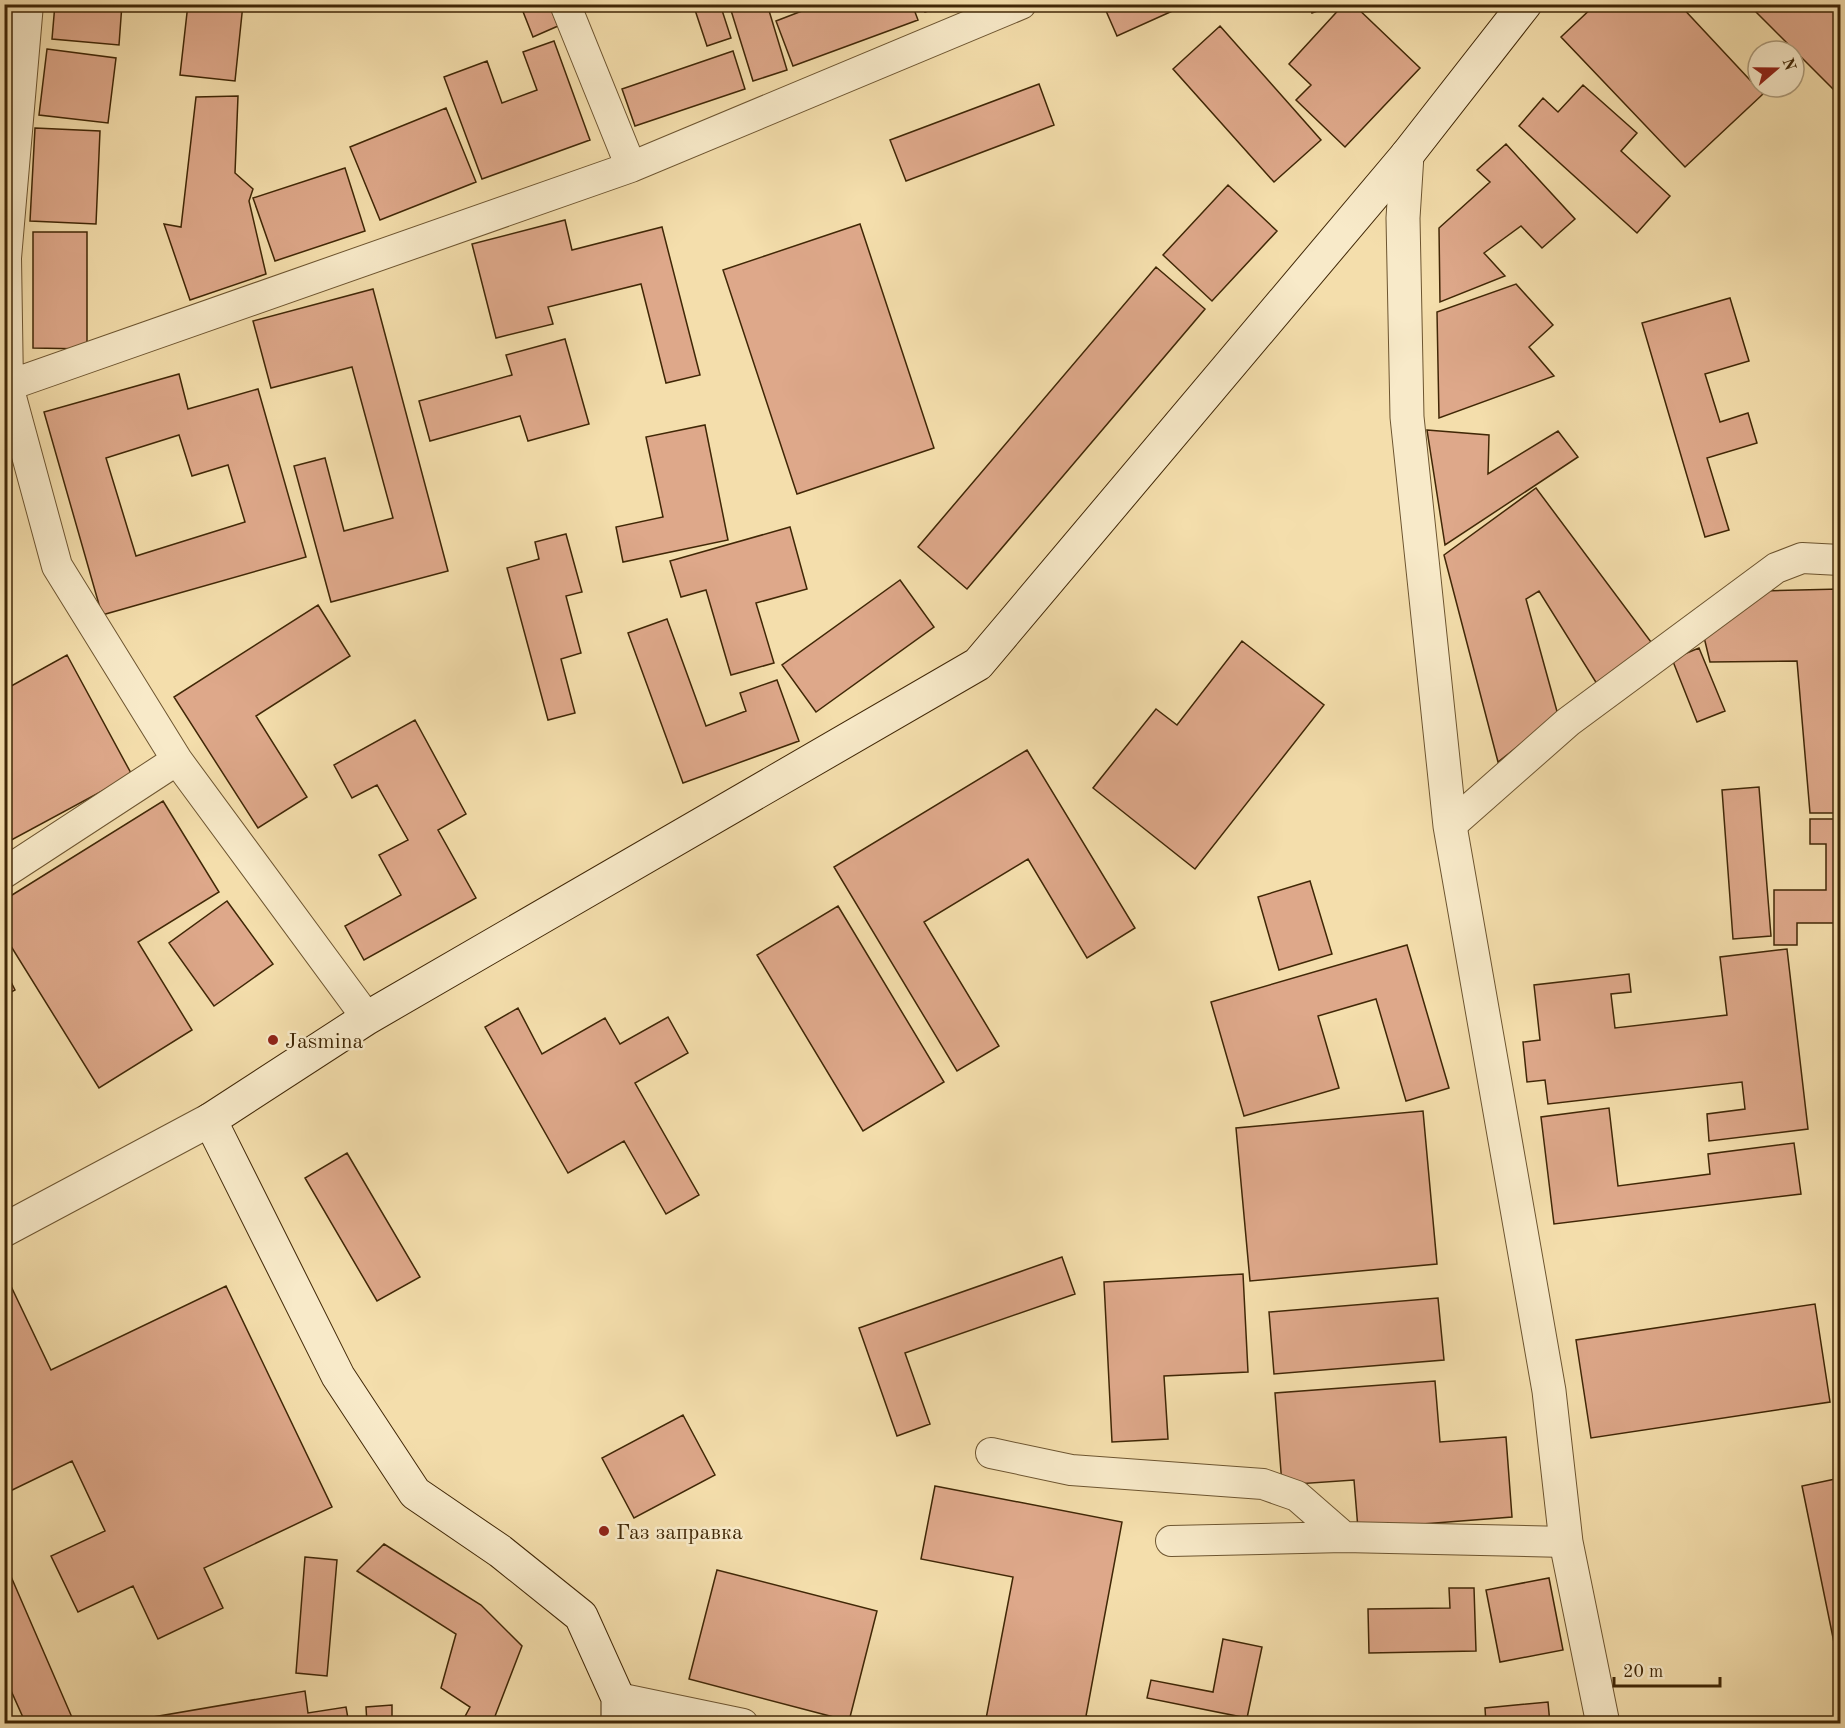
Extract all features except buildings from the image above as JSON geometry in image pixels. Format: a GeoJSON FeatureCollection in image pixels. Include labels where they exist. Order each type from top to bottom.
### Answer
{"type":"FeatureCollection","features":[{"type":"Feature","properties":{"kind":"main road"},"geometry":{"type":"LineString","coordinates":[[4,1230],[210,1120],[367,1018],[978,664],[1407,155],[1525,4]]}},
{"type":"Feature","properties":{"kind":"main road"},"geometry":{"type":"LineString","coordinates":[[1407,155],[1403,218],[1407,417],[1450,826],[1549,1391],[1566,1542],[1603,1724]]}},
{"type":"Feature","properties":{"kind":"main road"},"geometry":{"type":"LineString","coordinates":[[210,1120],[338,1376],[415,1493],[500,1551],[582,1616],[618,1711]]}},
{"type":"Feature","properties":{"kind":"street"},"geometry":{"type":"LineString","coordinates":[[28,4],[6,258],[6,386],[57,566],[177,760],[367,1018]]}},
{"type":"Feature","properties":{"kind":"street"},"geometry":{"type":"LineString","coordinates":[[565,4],[631,167]]}},
{"type":"Feature","properties":{"kind":"street"},"geometry":{"type":"LineString","coordinates":[[6,386],[631,167],[1021,4]]}},
{"type":"Feature","properties":{"kind":"street"},"geometry":{"type":"LineString","coordinates":[[1450,826],[1568,722],[1776,568],[1802,558],[1840,560]]}},
{"type":"Feature","properties":{"kind":"street"},"geometry":{"type":"LineString","coordinates":[[4,873],[177,760]]}},
{"type":"Feature","properties":{"kind":"street"},"geometry":{"type":"LineString","coordinates":[[991,1453],[1071,1470],[1263,1484],[1297,1496],[1344,1537]]}},
{"type":"Feature","properties":{"kind":"street"},"geometry":{"type":"LineString","coordinates":[[1172,1541],[1344,1537],[1566,1542]]}},
{"type":"Feature","properties":{"kind":"street"},"geometry":{"type":"LineString","coordinates":[[618,1711],[743,1724]]}},
{"type":"Feature","properties":{"kind":"place","name":"Jasmina"},"geometry":{"type":"Point","coordinates":[273,1040]}},
{"type":"Feature","properties":{"kind":"place","name":"Газ заправка"},"geometry":{"type":"Point","coordinates":[604,1531]}}]}
